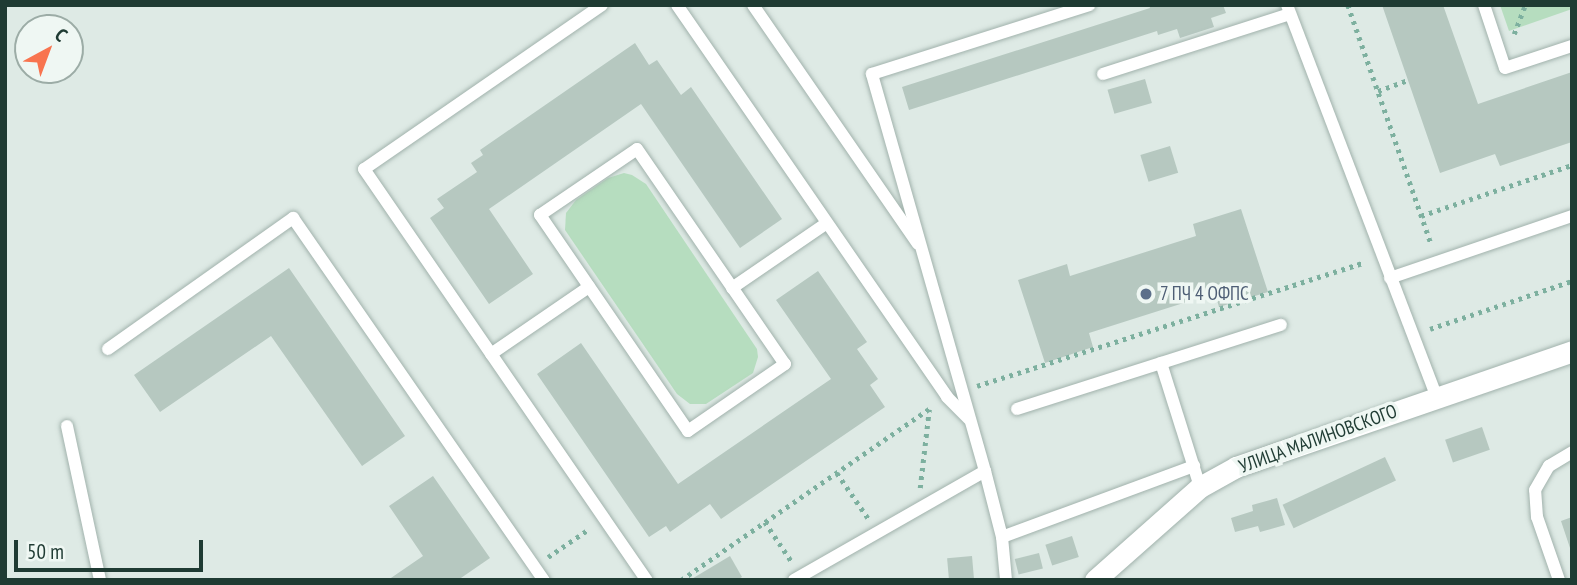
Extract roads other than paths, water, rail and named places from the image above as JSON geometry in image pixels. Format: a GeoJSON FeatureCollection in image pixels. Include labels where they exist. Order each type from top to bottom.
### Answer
{"type":"FeatureCollection","features":[{"type":"Feature","properties":{"kind":"street","name":"УЛИЦА МАЛИНОВСКОГО"},"geometry":{"type":"LineString","coordinates":[[1095,580],[1200,487],[1276,451],[1572,351]]}},
{"type":"Feature","properties":{"kind":"lane"},"geometry":{"type":"LineString","coordinates":[[602,5],[364,169],[647,580]]}},
{"type":"Feature","properties":{"kind":"lane"},"geometry":{"type":"LineString","coordinates":[[677,5],[947,397],[971,421]]}},
{"type":"Feature","properties":{"kind":"lane"},"geometry":{"type":"LineString","coordinates":[[753,5],[925,255]]}},
{"type":"Feature","properties":{"kind":"lane"},"geometry":{"type":"LineString","coordinates":[[1006,580],[1003,537],[872,74],[1089,5]]}},
{"type":"Feature","properties":{"kind":"lane"},"geometry":{"type":"LineString","coordinates":[[1484,5],[1506,68],[1572,46]]}},
{"type":"Feature","properties":{"kind":"lane"},"geometry":{"type":"LineString","coordinates":[[1103,74],[1289,10],[1437,398]]}},
{"type":"Feature","properties":{"kind":"lane"},"geometry":{"type":"LineString","coordinates":[[637,149],[785,364],[688,431],[589,287],[540,215],[637,149]]}},
{"type":"Feature","properties":{"kind":"lane"},"geometry":{"type":"LineString","coordinates":[[1390,278],[1572,216]]}},
{"type":"Feature","properties":{"kind":"lane"},"geometry":{"type":"LineString","coordinates":[[108,349],[293,218],[544,580]]}},
{"type":"Feature","properties":{"kind":"lane"},"geometry":{"type":"LineString","coordinates":[[733,288],[827,223]]}},
{"type":"Feature","properties":{"kind":"lane"},"geometry":{"type":"LineString","coordinates":[[492,354],[589,287]]}},
{"type":"Feature","properties":{"kind":"lane"},"geometry":{"type":"LineString","coordinates":[[1017,409],[1280,325]]}},
{"type":"Feature","properties":{"kind":"lane"},"geometry":{"type":"LineString","coordinates":[[1161,363],[1200,487]]}},
{"type":"Feature","properties":{"kind":"lane"},"geometry":{"type":"LineString","coordinates":[[67,426],[100,580]]}},
{"type":"Feature","properties":{"kind":"lane"},"geometry":{"type":"LineString","coordinates":[[1559,580],[1537,517],[1535,490],[1549,466],[1572,452]]}},
{"type":"Feature","properties":{"kind":"lane"},"geometry":{"type":"LineString","coordinates":[[1003,537],[1194,466]]}},
{"type":"Feature","properties":{"kind":"lane"},"geometry":{"type":"LineString","coordinates":[[798,578],[985,471]]}},
{"type":"Feature","properties":{"kind":"place","name":"7 ПЧ 4 ОФПС"},"geometry":{"type":"Point","coordinates":[1146,294]}}]}
